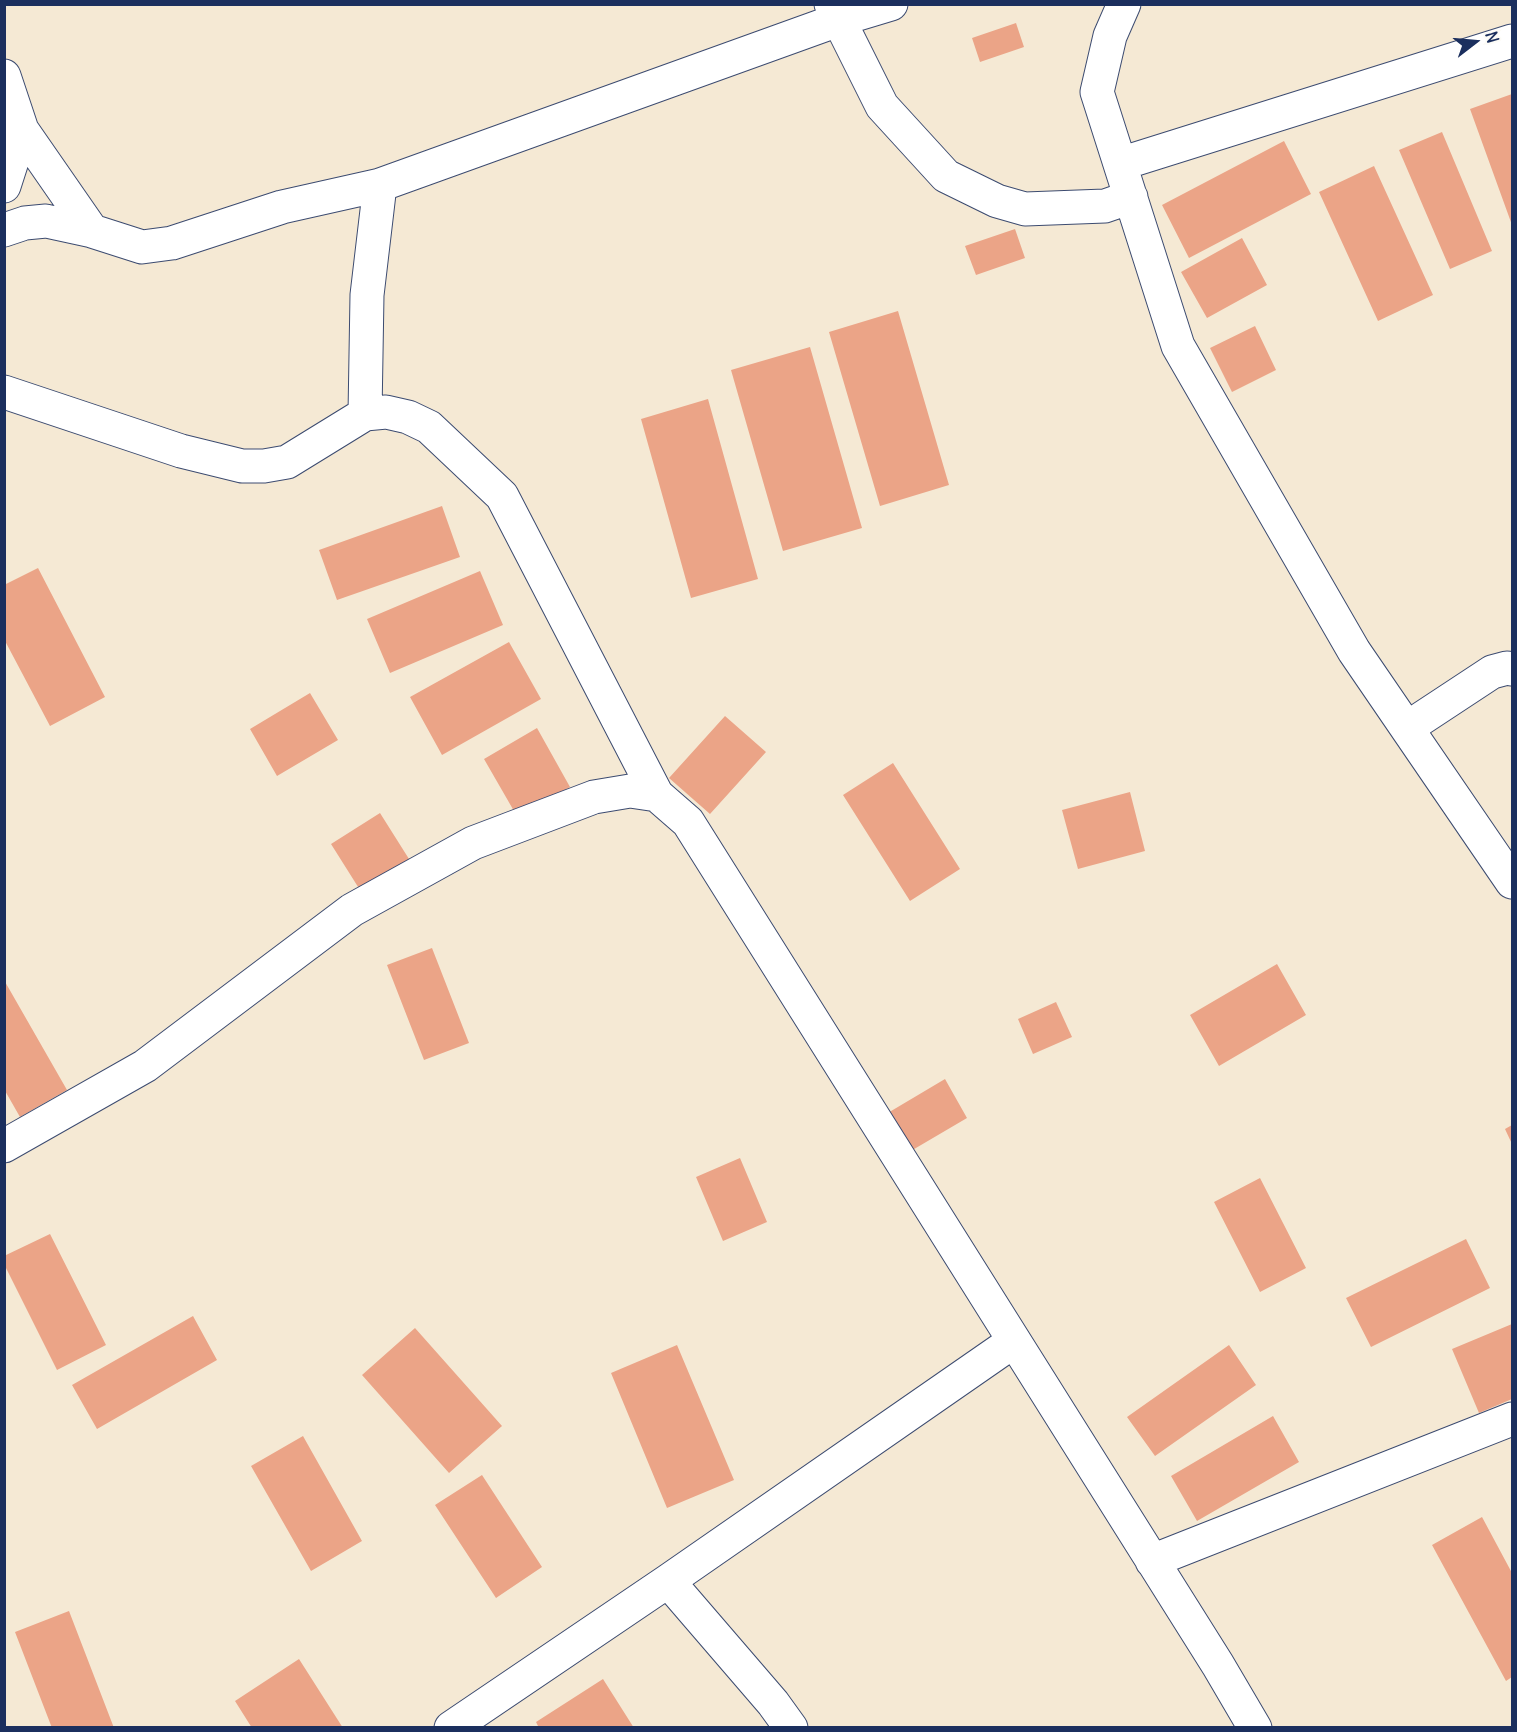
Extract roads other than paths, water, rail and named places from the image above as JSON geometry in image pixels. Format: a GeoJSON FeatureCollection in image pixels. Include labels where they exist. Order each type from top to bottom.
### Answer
{"type":"FeatureCollection","features":[{"type":"Feature","properties":{"kind":"street"},"geometry":{"type":"LineString","coordinates":[[4,230],[25,223],[46,221],[92,231],[142,247],[172,243],[282,207],[380,185],[835,12],[891,4]]}},
{"type":"Feature","properties":{"kind":"street"},"geometry":{"type":"LineString","coordinates":[[1124,4],[1110,36],[1097,92],[1178,346],[1354,651],[1407,728],[1507,864]]}},
{"type":"Feature","properties":{"kind":"street"},"geometry":{"type":"LineString","coordinates":[[835,12],[882,106],[946,176],[997,201],[1025,209],[1105,206],[1131,197]]}},
{"type":"Feature","properties":{"kind":"street"},"geometry":{"type":"LineString","coordinates":[[1120,164],[1512,41]]}},
{"type":"Feature","properties":{"kind":"street"},"geometry":{"type":"LineString","coordinates":[[4,76],[22,130],[92,231]]}},
{"type":"Feature","properties":{"kind":"street"},"geometry":{"type":"LineString","coordinates":[[4,186],[22,130]]}},
{"type":"Feature","properties":{"kind":"street"},"geometry":{"type":"LineString","coordinates":[[365,414],[367,295],[380,185]]}},
{"type":"Feature","properties":{"kind":"street"},"geometry":{"type":"LineString","coordinates":[[4,392],[181,451],[242,466],[264,466],[287,462],[365,414],[386,412],[408,417],[429,427],[502,496],[657,795],[688,822],[1218,1665],[1255,1728]]}},
{"type":"Feature","properties":{"kind":"street"},"geometry":{"type":"LineString","coordinates":[[1407,728],[1492,672],[1512,669]]}},
{"type":"Feature","properties":{"kind":"street"},"geometry":{"type":"LineString","coordinates":[[4,1146],[145,1066],[352,910],[472,843],[594,797],[630,791],[657,795]]}},
{"type":"Feature","properties":{"kind":"street"},"geometry":{"type":"LineString","coordinates":[[451,1728],[1014,1341]]}},
{"type":"Feature","properties":{"kind":"street"},"geometry":{"type":"LineString","coordinates":[[1152,1561],[1512,1419]]}},
{"type":"Feature","properties":{"kind":"street"},"geometry":{"type":"LineString","coordinates":[[668,1581],[773,1702],[791,1728]]}}]}
